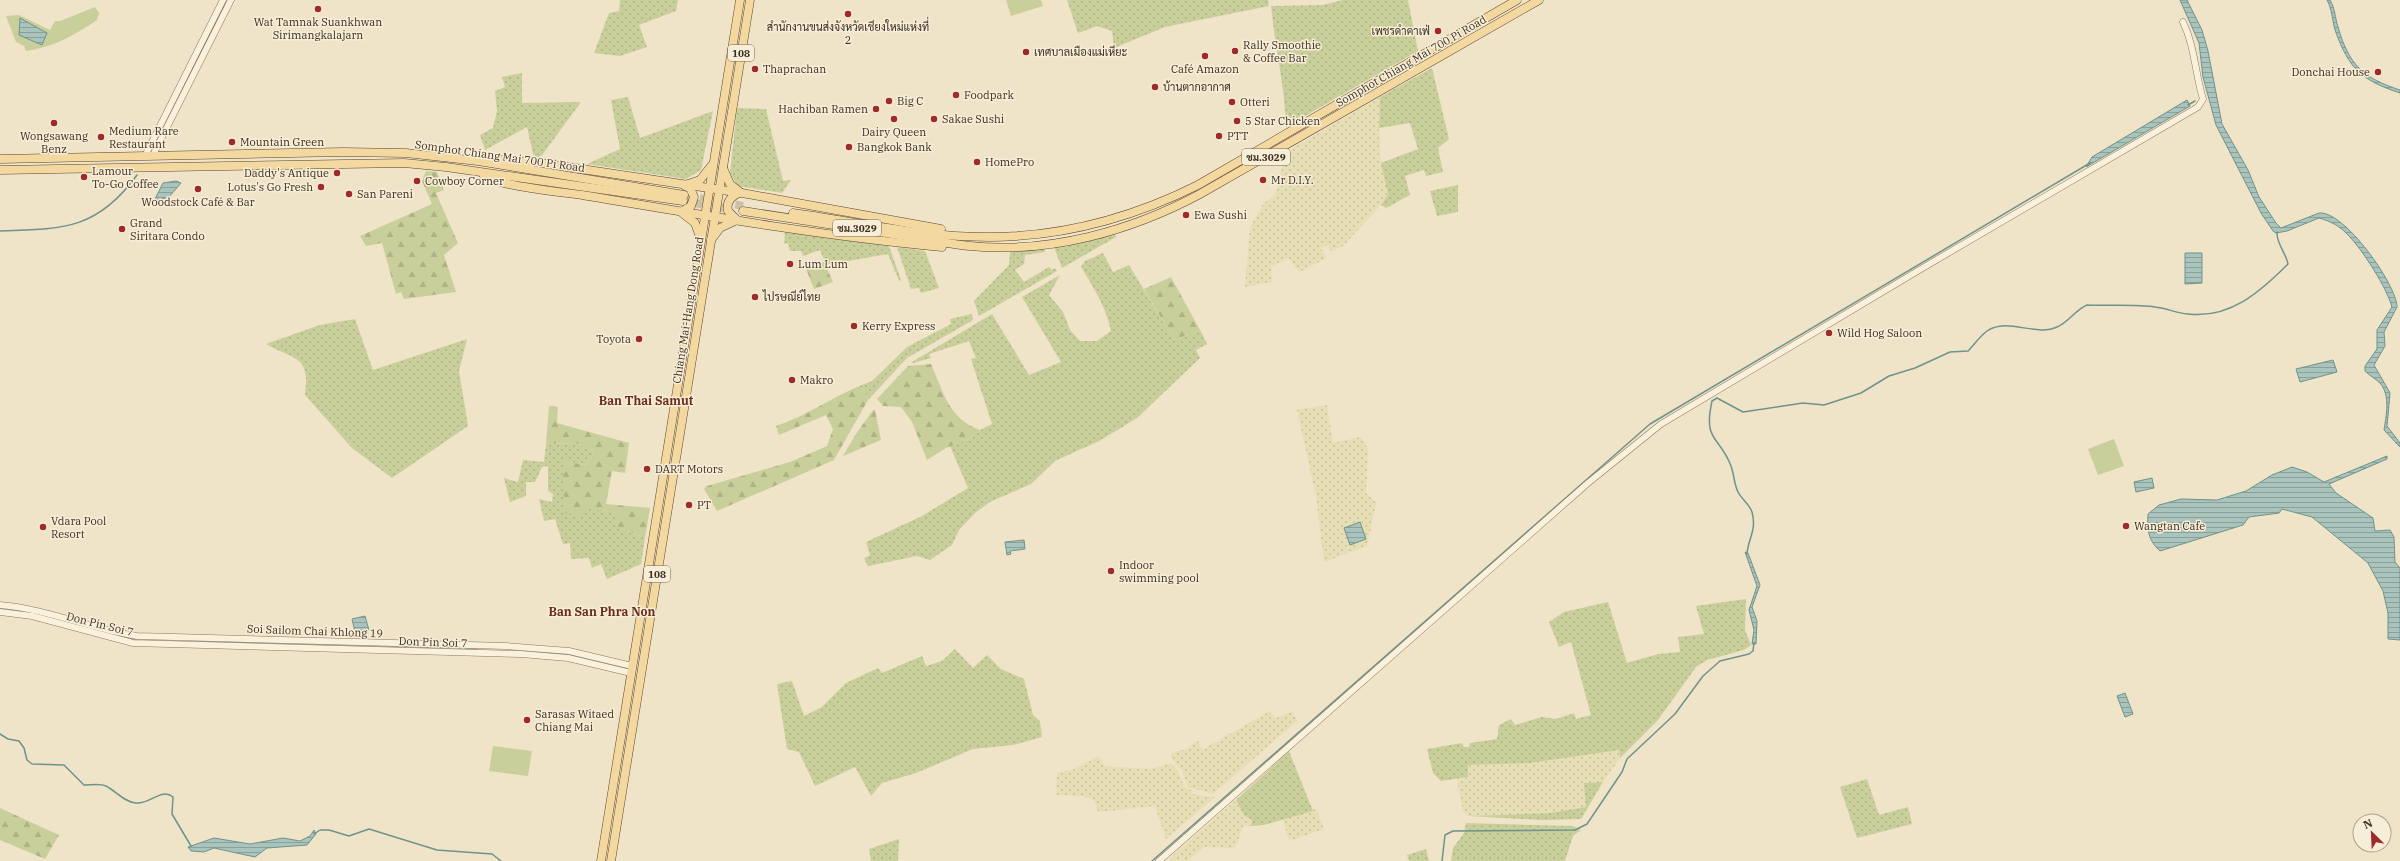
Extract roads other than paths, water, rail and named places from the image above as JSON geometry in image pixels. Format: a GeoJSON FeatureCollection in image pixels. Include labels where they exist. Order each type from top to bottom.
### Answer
{"type":"FeatureCollection","features":[{"type":"Feature","properties":{"kind":"main road","name":"Chiang Mai-Hang Dong Road"},"geometry":{"type":"LineString","coordinates":[[601,861],[740,0]]}},
{"type":"Feature","properties":{"kind":"main road","name":"Chiang Mai-Hang Dong Road"},"geometry":{"type":"LineString","coordinates":[[611,861],[714,215],[750,0]]}},
{"type":"Feature","properties":{"kind":"main road","name":"Somphot Chiang Mai 700 Pi Road"},"geometry":{"type":"LineString","coordinates":[[1517,0],[1173,198],[1120,218],[1084,227],[1020,235],[967,236],[744,208],[971,246],[1032,245],[1119,234],[1206,191],[1539,0]]}},
{"type":"Feature","properties":{"kind":"main road","name":"Somphot Chiang Mai 700 Pi Road"},"geometry":{"type":"LineString","coordinates":[[0,159],[375,152],[446,156],[683,198],[404,163],[352,162],[0,170]]}},
{"type":"Feature","properties":{"kind":"main road"},"geometry":{"type":"LineString","coordinates":[[478,161],[491,158],[540,163],[683,184],[718,191],[741,193],[836,209],[967,236]]}},
{"type":"Feature","properties":{"kind":"main road"},"geometry":{"type":"LineString","coordinates":[[683,184],[700,180],[713,162]]}},
{"type":"Feature","properties":{"kind":"main road"},"geometry":{"type":"LineString","coordinates":[[722,167],[730,184],[741,193]]}},
{"type":"Feature","properties":{"kind":"main road"},"geometry":{"type":"LineString","coordinates":[[477,171],[486,177],[517,184],[738,220],[892,242],[950,247],[971,246]]}},
{"type":"Feature","properties":{"kind":"main road"},"geometry":{"type":"LineString","coordinates":[[679,210],[689,208],[694,197],[690,188],[683,184]]}},
{"type":"Feature","properties":{"kind":"main road"},"geometry":{"type":"LineString","coordinates":[[738,220],[730,214],[727,208],[730,199],[741,193]]}},
{"type":"Feature","properties":{"kind":"main road"},"geometry":{"type":"LineString","coordinates":[[679,210],[693,220],[701,239]]}},
{"type":"Feature","properties":{"kind":"main road"},"geometry":{"type":"LineString","coordinates":[[710,241],[723,225],[738,220]]}},
{"type":"Feature","properties":{"kind":"street"},"geometry":{"type":"LineString","coordinates":[[223,0],[223,8]]}},
{"type":"Feature","properties":{"kind":"street"},"geometry":{"type":"LineString","coordinates":[[149,156],[223,8],[231,0]]}},
{"type":"Feature","properties":{"kind":"street"},"geometry":{"type":"LineString","coordinates":[[1159,861],[1588,484],[1658,425],[1930,263],[2198,107],[2203,99],[2197,84],[2192,44],[2183,22]]}},
{"type":"Feature","properties":{"kind":"street"},"geometry":{"type":"LineString","coordinates":[[0,605],[21,611]]}},
{"type":"Feature","properties":{"kind":"street"},"geometry":{"type":"LineString","coordinates":[[0,612],[21,611]]}},
{"type":"Feature","properties":{"kind":"street","name":"Don Pin Soi 7"},"geometry":{"type":"LineString","coordinates":[[21,611],[133,643],[521,654],[568,658],[631,670]]}},
{"type":"Feature","properties":{"kind":"water"},"geometry":{"type":"Polygon","coordinates":[[[2180,0],[2187,0],[2202,30],[2208,51],[2222,124],[2248,170],[2259,197],[2276,223],[2281,228],[2319,213],[2330,215],[2342,223],[2367,251],[2379,267],[2395,297],[2397,307],[2384,332],[2385,346],[2374,365],[2390,393],[2387,426],[2400,443],[2400,447],[2384,430],[2387,412],[2386,394],[2380,383],[2365,371],[2365,366],[2377,349],[2377,330],[2392,307],[2385,290],[2354,241],[2335,224],[2319,218],[2287,231],[2276,233],[2273,231],[2261,213],[2216,125],[2203,77],[2199,43],[2180,0]]]}},
{"type":"Feature","properties":{"kind":"water"},"geometry":{"type":"Polygon","coordinates":[[[2327,0],[2330,0],[2332,3],[2342,40],[2347,51],[2359,68],[2376,80],[2400,90],[2400,93],[2366,78],[2351,64],[2335,30],[2327,0]]]}},
{"type":"Feature","properties":{"kind":"water"},"geometry":{"type":"Polygon","coordinates":[[[20,18],[47,33],[42,45],[19,35],[20,18]]]}},
{"type":"Feature","properties":{"kind":"water"},"geometry":{"type":"Polygon","coordinates":[[[2187,100],[2190,106],[2086,167],[2092,157],[2187,100]]]}},
{"type":"Feature","properties":{"kind":"water"},"geometry":{"type":"Polygon","coordinates":[[[176,181],[181,183],[169,197],[158,200],[155,199],[163,183],[176,181]]]}},
{"type":"Feature","properties":{"kind":"water"},"geometry":{"type":"Polygon","coordinates":[[[2185,253],[2202,253],[2202,283],[2185,284],[2185,253]]]}},
{"type":"Feature","properties":{"kind":"water"},"geometry":{"type":"Polygon","coordinates":[[[2333,360],[2337,372],[2300,382],[2296,369],[2333,360]]]}},
{"type":"Feature","properties":{"kind":"water"},"geometry":{"type":"Polygon","coordinates":[[[2387,456],[2387,459],[2329,484],[2336,493],[2373,518],[2375,531],[2390,530],[2394,537],[2395,562],[2400,568],[2400,640],[2388,639],[2388,613],[2383,591],[2368,563],[2312,517],[2282,509],[2279,513],[2249,517],[2243,525],[2160,551],[2153,543],[2149,534],[2148,514],[2159,505],[2181,499],[2217,500],[2246,491],[2272,475],[2292,467],[2307,472],[2324,482],[2387,456]]]}},
{"type":"Feature","properties":{"kind":"water"},"geometry":{"type":"Polygon","coordinates":[[[2152,478],[2154,488],[2136,492],[2134,482],[2152,478]]]}},
{"type":"Feature","properties":{"kind":"water"},"geometry":{"type":"Polygon","coordinates":[[[1360,522],[1366,539],[1350,545],[1344,528],[1360,522]]]}},
{"type":"Feature","properties":{"kind":"water"},"geometry":{"type":"Polygon","coordinates":[[[1024,540],[1025,549],[1010,551],[1011,554],[1007,555],[1005,542],[1024,540]]]}},
{"type":"Feature","properties":{"kind":"water"},"geometry":{"type":"Polygon","coordinates":[[[1745,552],[1748,553],[1760,585],[1752,607],[1757,621],[1756,644],[1752,644],[1754,630],[1749,610],[1757,586],[1745,552]]]}},
{"type":"Feature","properties":{"kind":"water"},"geometry":{"type":"Polygon","coordinates":[[[365,616],[369,630],[355,632],[352,619],[365,616]]]}},
{"type":"Feature","properties":{"kind":"water"},"geometry":{"type":"Polygon","coordinates":[[[2125,693],[2133,714],[2125,717],[2117,696],[2125,693]]]}},
{"type":"Feature","properties":{"kind":"water"},"geometry":{"type":"Polygon","coordinates":[[[314,830],[316,834],[307,845],[267,848],[255,857],[214,848],[204,852],[191,851],[188,847],[214,838],[250,844],[283,838],[300,841],[310,836],[314,830]]]}},
{"type":"Feature","properties":{"kind":"waterway"},"geometry":{"type":"LineString","coordinates":[[179,94],[226,3]]}},
{"type":"Feature","properties":{"kind":"waterway"},"geometry":{"type":"LineString","coordinates":[[2188,105],[2195,101]]}},
{"type":"Feature","properties":{"kind":"waterway"},"geometry":{"type":"LineString","coordinates":[[1152,861],[1650,424],[2090,163]]}},
{"type":"Feature","properties":{"kind":"waterway"},"geometry":{"type":"LineString","coordinates":[[0,231],[42,229],[77,223],[108,207],[137,175]]}},
{"type":"Feature","properties":{"kind":"waterway"},"geometry":{"type":"LineString","coordinates":[[1747,554],[1753,529],[1752,512],[1738,492],[1731,466],[1711,431],[1709,424],[1712,401],[1717,398],[1743,412],[1803,403],[1824,405],[1861,393],[1889,376],[1915,368],[1950,352],[1968,351],[1984,333],[1995,327],[2013,326],[2040,330],[2049,329],[2061,325],[2087,305],[2147,306],[2188,314],[2203,314],[2231,308],[2255,293],[2288,264],[2278,240],[2277,232]]}},
{"type":"Feature","properties":{"kind":"waterway"},"geometry":{"type":"LineString","coordinates":[[0,609],[19,610]]}},
{"type":"Feature","properties":{"kind":"waterway"},"geometry":{"type":"LineString","coordinates":[[116,636],[135,638]]}},
{"type":"Feature","properties":{"kind":"waterway"},"geometry":{"type":"LineString","coordinates":[[199,641],[475,650]]}},
{"type":"Feature","properties":{"kind":"waterway"},"geometry":{"type":"LineString","coordinates":[[1442,861],[1445,835],[1453,831],[1575,830],[1587,824],[1622,772],[1627,759],[1675,714],[1703,676],[1720,661],[1749,654],[1753,651],[1754,643]]}},
{"type":"Feature","properties":{"kind":"waterway"},"geometry":{"type":"LineString","coordinates":[[529,652],[563,653],[622,668]]}},
{"type":"Feature","properties":{"kind":"waterway"},"geometry":{"type":"LineString","coordinates":[[0,734],[8,739],[19,741],[24,748],[27,760],[32,764],[64,765],[84,785],[104,785],[128,801],[141,803],[160,795],[169,794],[173,797],[172,814],[191,846]]}},
{"type":"Feature","properties":{"kind":"waterway"},"geometry":{"type":"LineString","coordinates":[[314,834],[320,830],[329,830],[349,836],[369,829],[437,850],[492,854],[501,861]]}},
{"type":"Feature","properties":{"kind":"tunnel"},"geometry":{"type":"LineString","coordinates":[[688,196],[744,206]]}},
{"type":"Feature","properties":{"kind":"tunnel"},"geometry":{"type":"LineString","coordinates":[[683,201],[723,208]]}},
{"type":"Feature","properties":{"kind":"place","name":"Wat Tamnak Suankhwan Sirimangkalajarn"},"geometry":{"type":"Point","coordinates":[318,9]}},
{"type":"Feature","properties":{"kind":"place","name":"สำนักงานขนส่งจังหวัดเชียงใหม่แห่งที่ 2"},"geometry":{"type":"Point","coordinates":[848,14]}},
{"type":"Feature","properties":{"kind":"place","name":"เพชรดำคาเฟ่"},"geometry":{"type":"Point","coordinates":[1438,31]}},
{"type":"Feature","properties":{"kind":"place","name":"Rally Smoothie & Coffee Bar"},"geometry":{"type":"Point","coordinates":[1235,51]}},
{"type":"Feature","properties":{"kind":"place","name":"เทศบาลเมืองแม่เหียะ"},"geometry":{"type":"Point","coordinates":[1026,52]}},
{"type":"Feature","properties":{"kind":"place","name":"Café Amazon"},"geometry":{"type":"Point","coordinates":[1205,56]}},
{"type":"Feature","properties":{"kind":"place","name":"Thaprachan"},"geometry":{"type":"Point","coordinates":[755,69]}},
{"type":"Feature","properties":{"kind":"place","name":"Donchai House"},"geometry":{"type":"Point","coordinates":[2378,72]}},
{"type":"Feature","properties":{"kind":"place","name":"บ้านตากอากาศ"},"geometry":{"type":"Point","coordinates":[1155,87]}},
{"type":"Feature","properties":{"kind":"place","name":"Foodpark"},"geometry":{"type":"Point","coordinates":[956,95]}},
{"type":"Feature","properties":{"kind":"place","name":"Big C"},"geometry":{"type":"Point","coordinates":[889,101]}},
{"type":"Feature","properties":{"kind":"place","name":"Otteri"},"geometry":{"type":"Point","coordinates":[1232,102]}},
{"type":"Feature","properties":{"kind":"place","name":"Hachiban Ramen"},"geometry":{"type":"Point","coordinates":[876,109]}},
{"type":"Feature","properties":{"kind":"place","name":"Dairy Queen"},"geometry":{"type":"Point","coordinates":[894,119]}},
{"type":"Feature","properties":{"kind":"place","name":"Sakae Sushi"},"geometry":{"type":"Point","coordinates":[934,119]}},
{"type":"Feature","properties":{"kind":"place","name":"5 Star Chicken"},"geometry":{"type":"Point","coordinates":[1237,121]}},
{"type":"Feature","properties":{"kind":"place","name":"Wongsawang Benz"},"geometry":{"type":"Point","coordinates":[54,123]}},
{"type":"Feature","properties":{"kind":"place","name":"PTT"},"geometry":{"type":"Point","coordinates":[1219,136]}},
{"type":"Feature","properties":{"kind":"place","name":"Medium Rare Restaurant"},"geometry":{"type":"Point","coordinates":[101,137]}},
{"type":"Feature","properties":{"kind":"place","name":"Mountain Green"},"geometry":{"type":"Point","coordinates":[232,142]}},
{"type":"Feature","properties":{"kind":"place","name":"Bangkok Bank"},"geometry":{"type":"Point","coordinates":[849,147]}},
{"type":"Feature","properties":{"kind":"place","name":"HomePro"},"geometry":{"type":"Point","coordinates":[977,162]}},
{"type":"Feature","properties":{"kind":"place","name":"Daddy's Antique"},"geometry":{"type":"Point","coordinates":[337,173]}},
{"type":"Feature","properties":{"kind":"place","name":"Lamour To-Go Coffee"},"geometry":{"type":"Point","coordinates":[84,177]}},
{"type":"Feature","properties":{"kind":"place","name":"Mr D.I.Y."},"geometry":{"type":"Point","coordinates":[1263,180]}},
{"type":"Feature","properties":{"kind":"place","name":"Cowboy Corner"},"geometry":{"type":"Point","coordinates":[417,181]}},
{"type":"Feature","properties":{"kind":"place","name":"Lotus's Go Fresh"},"geometry":{"type":"Point","coordinates":[321,187]}},
{"type":"Feature","properties":{"kind":"place","name":"Woodstock Café & Bar"},"geometry":{"type":"Point","coordinates":[198,189]}},
{"type":"Feature","properties":{"kind":"place","name":"San Pareni"},"geometry":{"type":"Point","coordinates":[349,194]}},
{"type":"Feature","properties":{"kind":"place","name":"Ewa Sushi"},"geometry":{"type":"Point","coordinates":[1186,215]}},
{"type":"Feature","properties":{"kind":"place","name":"Grand Siritara Condo"},"geometry":{"type":"Point","coordinates":[122,229]}},
{"type":"Feature","properties":{"kind":"place","name":"Lum Lum"},"geometry":{"type":"Point","coordinates":[790,264]}},
{"type":"Feature","properties":{"kind":"place","name":"ไปรษณีย์ไทย"},"geometry":{"type":"Point","coordinates":[755,297]}},
{"type":"Feature","properties":{"kind":"place","name":"Kerry Express"},"geometry":{"type":"Point","coordinates":[854,326]}},
{"type":"Feature","properties":{"kind":"place","name":"Wild Hog Saloon"},"geometry":{"type":"Point","coordinates":[1829,333]}},
{"type":"Feature","properties":{"kind":"place","name":"Toyota"},"geometry":{"type":"Point","coordinates":[639,339]}},
{"type":"Feature","properties":{"kind":"place","name":"Makro"},"geometry":{"type":"Point","coordinates":[792,380]}},
{"type":"Feature","properties":{"kind":"place","name":"DART Motors"},"geometry":{"type":"Point","coordinates":[647,469]}},
{"type":"Feature","properties":{"kind":"place","name":"PT"},"geometry":{"type":"Point","coordinates":[689,505]}},
{"type":"Feature","properties":{"kind":"place","name":"Wangtan Cafe"},"geometry":{"type":"Point","coordinates":[2126,526]}},
{"type":"Feature","properties":{"kind":"place","name":"Vdara Pool Resort"},"geometry":{"type":"Point","coordinates":[43,527]}},
{"type":"Feature","properties":{"kind":"place","name":"Indoor swimming pool"},"geometry":{"type":"Point","coordinates":[1111,571]}},
{"type":"Feature","properties":{"kind":"place","name":"Sarasas Witaed Chiang Mai"},"geometry":{"type":"Point","coordinates":[527,720]}},
{"type":"Feature","properties":{"kind":"district","name":"Ban Thai Samut"},"geometry":{"type":"Point","coordinates":[646,400]}},
{"type":"Feature","properties":{"kind":"district","name":"Ban San Phra Non"},"geometry":{"type":"Point","coordinates":[602,611]}}]}
